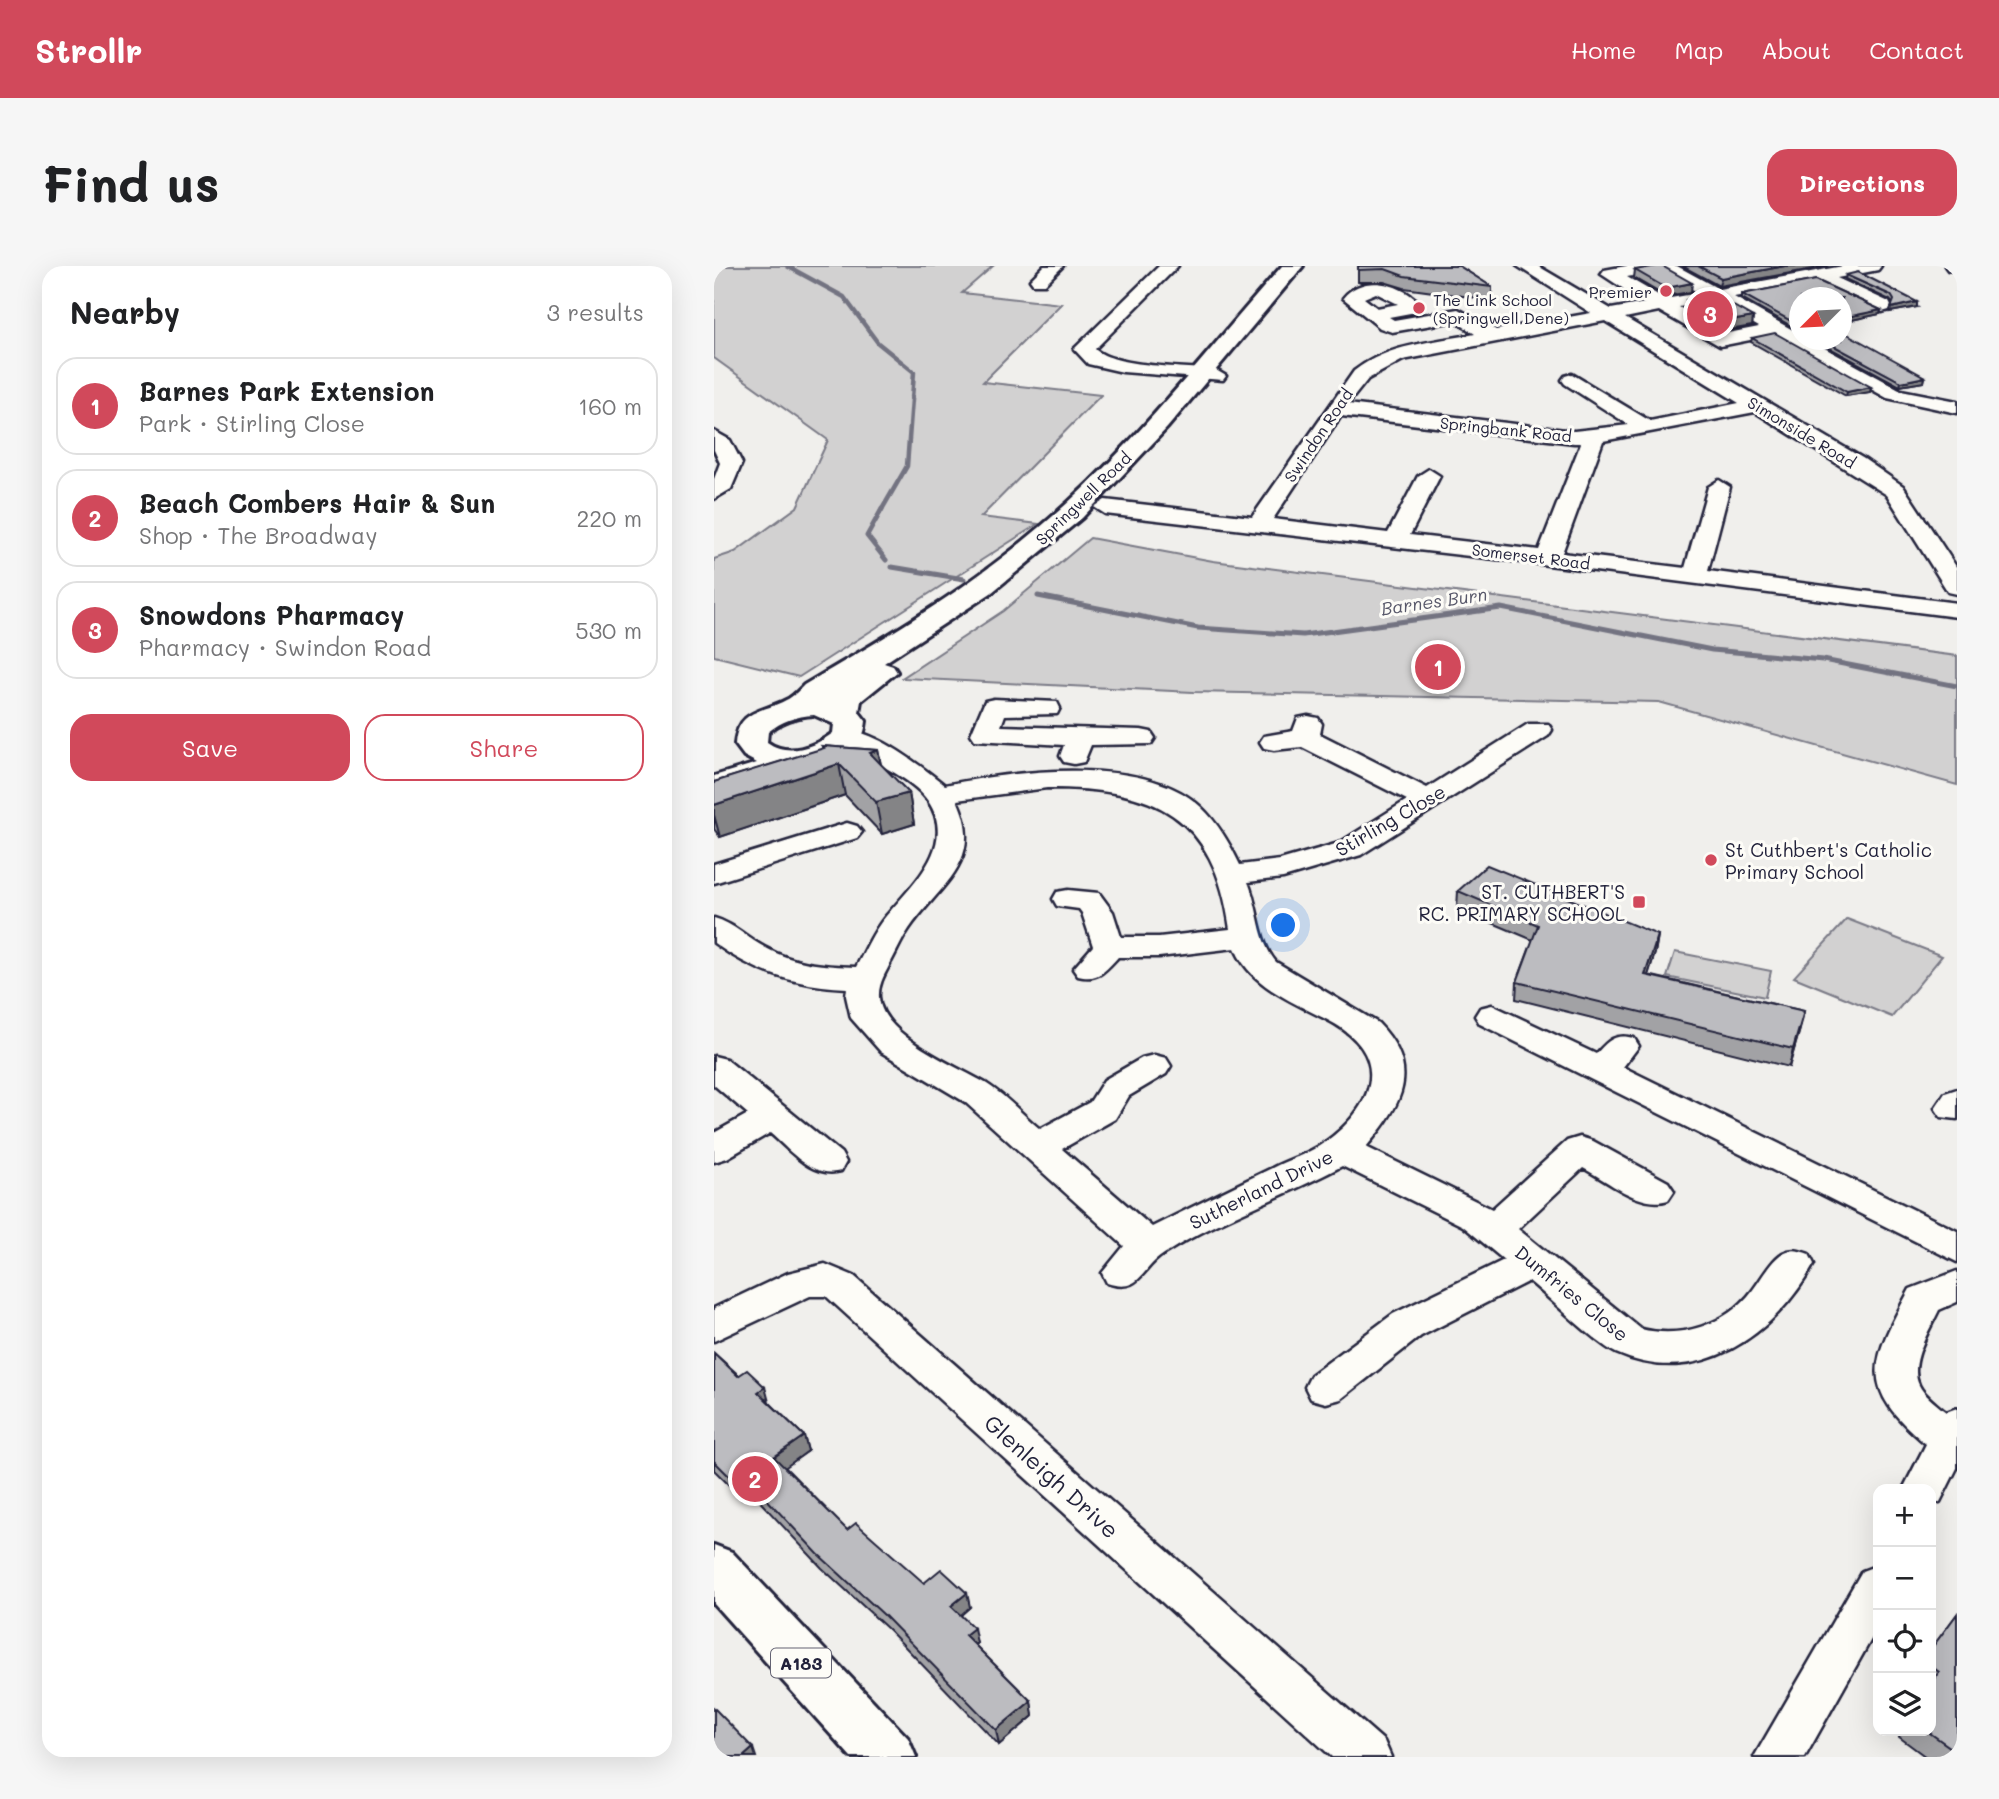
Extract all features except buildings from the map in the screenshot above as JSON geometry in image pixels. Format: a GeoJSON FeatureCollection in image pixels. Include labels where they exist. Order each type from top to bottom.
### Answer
{"type":"FeatureCollection","features":[{"type":"Feature","properties":{"kind":"main road","name":"Springwell Road"},"geometry":{"type":"LineString","coordinates":[[1207,375],[1293,266]]}},
{"type":"Feature","properties":{"kind":"main road","name":"Springwell Road"},"geometry":{"type":"LineString","coordinates":[[714,787],[830,750],[846,725],[848,697],[860,685],[1013,583],[1093,505],[1207,375],[1308,266]]}},
{"type":"Feature","properties":{"kind":"main road","name":"Springwell Road"},"geometry":{"type":"LineString","coordinates":[[797,707],[815,692],[940,614],[1093,505]]}},
{"type":"Feature","properties":{"kind":"main road","name":"Springwell Road"},"geometry":{"type":"LineString","coordinates":[[714,772],[725,767],[751,744],[752,729],[765,718],[797,707],[828,708],[846,725]]}},
{"type":"Feature","properties":{"kind":"main road","name":"Springwell Road"},"geometry":{"type":"LineString","coordinates":[[751,744],[769,757],[798,759]]}},
{"type":"Feature","properties":{"kind":"main road","name":"A183"},"geometry":{"type":"LineString","coordinates":[[714,1568],[888,1757]]}},
{"type":"Feature","properties":{"kind":"street"},"geometry":{"type":"LineString","coordinates":[[1039,280],[1054,266]]}},
{"type":"Feature","properties":{"kind":"street"},"geometry":{"type":"LineString","coordinates":[[1169,266],[1084,349],[1094,360],[1207,375]]}},
{"type":"Feature","properties":{"kind":"street","name":"Simonside Road"},"geometry":{"type":"LineString","coordinates":[[1526,266],[1856,464],[1895,491],[1957,587]]}},
{"type":"Feature","properties":{"kind":"street"},"geometry":{"type":"LineString","coordinates":[[1658,266],[1610,274],[1720,340],[1778,329]]}},
{"type":"Feature","properties":{"kind":"street"},"geometry":{"type":"LineString","coordinates":[[1664,266],[1894,394],[1927,403],[1957,407]]}},
{"type":"Feature","properties":{"kind":"street","name":"Swindon Road"},"geometry":{"type":"LineString","coordinates":[[1258,524],[1359,374],[1382,360],[1405,353],[1872,266]]}},
{"type":"Feature","properties":{"kind":"street"},"geometry":{"type":"LineString","coordinates":[[1818,276],[1882,306]]}},
{"type":"Feature","properties":{"kind":"street"},"geometry":{"type":"LineString","coordinates":[[1373,314],[1392,326],[1458,315],[1493,337]]}},
{"type":"Feature","properties":{"kind":"street"},"geometry":{"type":"LineString","coordinates":[[1572,380],[1647,428]]}},
{"type":"Feature","properties":{"kind":"street","name":"Springbank Road"},"geometry":{"type":"LineString","coordinates":[[1335,409],[1574,437],[1647,428],[1758,405]]}},
{"type":"Feature","properties":{"kind":"street"},"geometry":{"type":"LineString","coordinates":[[1548,558],[1594,436]]}},
{"type":"Feature","properties":{"kind":"street"},"geometry":{"type":"LineString","coordinates":[[714,437],[722,445],[731,463],[723,484],[714,492]]}},
{"type":"Feature","properties":{"kind":"street"},"geometry":{"type":"LineString","coordinates":[[1395,540],[1429,476]]}},
{"type":"Feature","properties":{"kind":"street"},"geometry":{"type":"LineString","coordinates":[[1694,578],[1719,487]]}},
{"type":"Feature","properties":{"kind":"street","name":"Somerset Road"},"geometry":{"type":"LineString","coordinates":[[1093,505],[1548,558],[1957,610]]}},
{"type":"Feature","properties":{"kind":"street"},"geometry":{"type":"LineString","coordinates":[[963,707],[1048,708]]}},
{"type":"Feature","properties":{"kind":"street"},"geometry":{"type":"LineString","coordinates":[[994,707],[985,734],[1141,738]]}},
{"type":"Feature","properties":{"kind":"street"},"geometry":{"type":"LineString","coordinates":[[846,725],[940,795],[952,821],[947,860],[932,885],[896,924],[866,978],[862,996],[868,1018],[893,1044],[976,1094],[1148,1245]]}},
{"type":"Feature","properties":{"kind":"street","name":"Stirling Close"},"geometry":{"type":"LineString","coordinates":[[1228,874],[1283,869],[1350,849],[1538,730]]}},
{"type":"Feature","properties":{"kind":"street"},"geometry":{"type":"LineString","coordinates":[[1274,742],[1307,731],[1428,800]]}},
{"type":"Feature","properties":{"kind":"street"},"geometry":{"type":"LineString","coordinates":[[1068,780],[1080,737]]}},
{"type":"Feature","properties":{"kind":"street","name":"Sutherland Drive"},"geometry":{"type":"LineString","coordinates":[[940,795],[984,785],[1068,780],[1115,782],[1139,788],[1187,809],[1209,834],[1228,874],[1242,908],[1254,956],[1279,979],[1350,1018],[1380,1045],[1389,1078],[1378,1108],[1340,1150],[1148,1245],[1121,1273]]}},
{"type":"Feature","properties":{"kind":"street"},"geometry":{"type":"LineString","coordinates":[[723,871],[848,832]]}},
{"type":"Feature","properties":{"kind":"street"},"geometry":{"type":"LineString","coordinates":[[1068,899],[1088,900],[1097,912],[1099,958],[1159,947],[1249,937]]}},
{"type":"Feature","properties":{"kind":"street"},"geometry":{"type":"LineString","coordinates":[[714,928],[762,962],[789,972],[820,977],[866,978]]}},
{"type":"Feature","properties":{"kind":"street"},"geometry":{"type":"LineString","coordinates":[[1492,1016],[1611,1058],[1957,1248]]}},
{"type":"Feature","properties":{"kind":"street"},"geometry":{"type":"LineString","coordinates":[[1037,1147],[1103,1110],[1116,1088],[1154,1066]]}},
{"type":"Feature","properties":{"kind":"street"},"geometry":{"type":"LineString","coordinates":[[714,1067],[828,1162]]}},
{"type":"Feature","properties":{"kind":"street"},"geometry":{"type":"LineString","coordinates":[[714,1149],[771,1117]]}},
{"type":"Feature","properties":{"kind":"street","name":"Dumfries Close"},"geometry":{"type":"LineString","coordinates":[[1340,1150],[1476,1216],[1628,1341],[1662,1350],[1705,1345],[1758,1312],[1795,1264]]}},
{"type":"Feature","properties":{"kind":"street"},"geometry":{"type":"LineString","coordinates":[[1493,1230],[1580,1150],[1655,1191]]}},
{"type":"Feature","properties":{"kind":"street"},"geometry":{"type":"LineString","coordinates":[[1326,1387],[1407,1325],[1534,1262]]}},
{"type":"Feature","properties":{"kind":"street","name":"Glenleigh Drive"},"geometry":{"type":"LineString","coordinates":[[714,1326],[802,1283],[825,1279],[840,1286],[1367,1757]]}},
{"type":"Feature","properties":{"kind":"street"},"geometry":{"type":"LineString","coordinates":[[1928,1484],[1954,1432],[1915,1409],[1896,1383],[1897,1363],[1924,1300],[1957,1286]]}},
{"type":"Feature","properties":{"kind":"street"},"geometry":{"type":"LineString","coordinates":[[1778,1757],[1873,1594]]}},
{"type":"Feature","properties":{"kind":"shaded area"},"geometry":{"type":"Polygon","coordinates":[[[714,266],[993,266],[962,293],[1061,304],[983,382],[1101,395],[981,517],[1038,524],[799,677],[714,656],[714,559],[735,552],[797,507],[828,440],[714,358],[714,266]]]}},
{"type":"Feature","properties":{"kind":"shaded area"},"geometry":{"type":"Polygon","coordinates":[[[1090,538],[1213,561],[1957,656],[1957,785],[1659,702],[1193,692],[902,678],[1003,611],[1090,538]]]}},
{"type":"Feature","properties":{"kind":"shaded area"},"geometry":{"type":"Polygon","coordinates":[[[1847,919],[1942,956],[1892,1017],[1794,977],[1847,919]]]}},
{"type":"Feature","properties":{"kind":"shaded area"},"geometry":{"type":"Polygon","coordinates":[[[1675,952],[1771,971],[1765,997],[1667,977],[1675,952]]]}},
{"type":"Feature","properties":{"kind":"waterway","name":"Barnes Burn"},"geometry":{"type":"LineString","coordinates":[[787,266],[844,297],[878,343],[914,372],[907,466],[881,511]]}},
{"type":"Feature","properties":{"kind":"waterway","name":"Barnes Burn"},"geometry":{"type":"LineString","coordinates":[[882,509],[867,536],[886,560]]}},
{"type":"Feature","properties":{"kind":"waterway"},"geometry":{"type":"LineString","coordinates":[[892,567],[964,579]]}},
{"type":"Feature","properties":{"kind":"waterway","name":"Barnes Burn"},"geometry":{"type":"LineString","coordinates":[[1038,596],[1198,628],[1303,635],[1501,608],[1712,650],[1823,660],[1957,686]]}},
{"type":"Feature","properties":{"kind":"place","name":"Premier"},"geometry":{"type":"Point","coordinates":[1666,291]}},
{"type":"Feature","properties":{"kind":"place","name":"The Link School (Springwell Dene)"},"geometry":{"type":"Point","coordinates":[1419,308]}},
{"type":"Feature","properties":{"kind":"place","name":"Snowdons Pharmacy"},"geometry":{"type":"Point","coordinates":[1710,314]}},
{"type":"Feature","properties":{"kind":"place","name":"Barnes Park Extension"},"geometry":{"type":"Point","coordinates":[1438,667]}},
{"type":"Feature","properties":{"kind":"place","name":"St Cuthbert's Catholic Primary School"},"geometry":{"type":"Point","coordinates":[1711,860]}},
{"type":"Feature","properties":{"kind":"place","name":"ST. CUTHBERT'S RC. PRIMARY SCHOOL"},"geometry":{"type":"Point","coordinates":[1639,902]}},
{"type":"Feature","properties":{"kind":"place","name":"Beach Combers Hair & Sun"},"geometry":{"type":"Point","coordinates":[755,1479]}}]}
